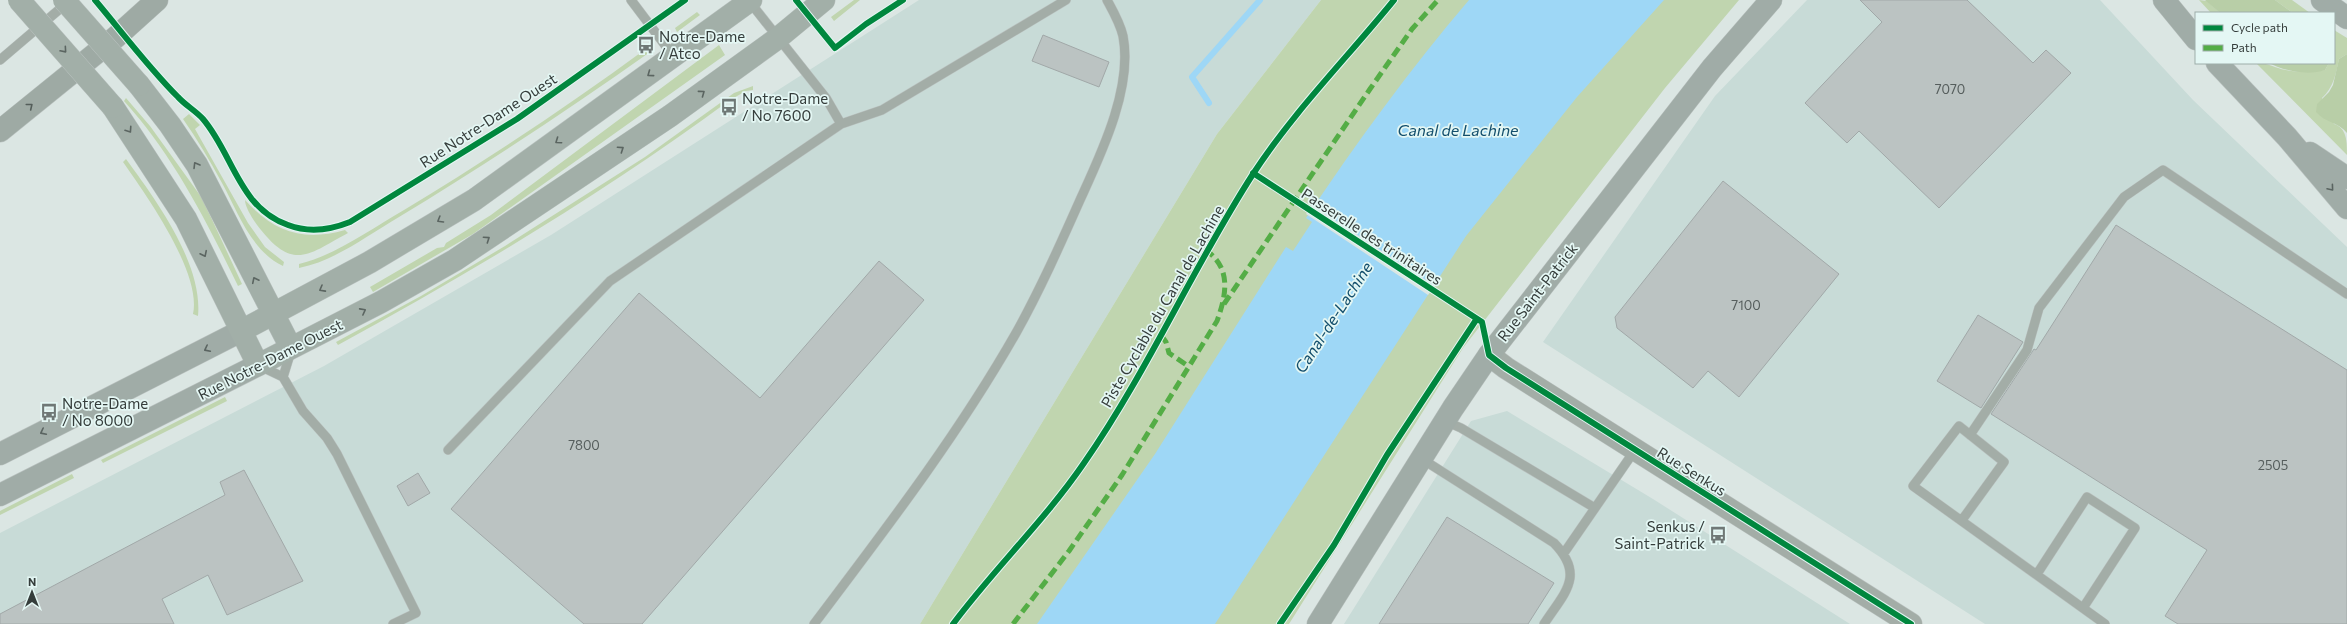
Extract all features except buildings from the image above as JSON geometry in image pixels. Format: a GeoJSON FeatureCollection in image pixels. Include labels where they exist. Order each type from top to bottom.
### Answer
{"type":"FeatureCollection","features":[{"type":"Feature","properties":{"kind":"highway"},"geometry":{"type":"LineString","coordinates":[[0,131],[116,37],[157,0]]}},
{"type":"Feature","properties":{"kind":"highway"},"geometry":{"type":"LineString","coordinates":[[116,37],[168,0]]}},
{"type":"Feature","properties":{"kind":"main road"},"geometry":{"type":"LineString","coordinates":[[20,0],[113,107],[186,219],[258,365]]}},
{"type":"Feature","properties":{"kind":"main road"},"geometry":{"type":"LineString","coordinates":[[64,0],[138,85],[170,125],[196,165],[222,211],[273,315],[291,348]]}},
{"type":"Feature","properties":{"kind":"main road","name":"Rue Notre-Dame Ouest"},"geometry":{"type":"LineString","coordinates":[[0,496],[381,302],[455,260],[670,116],[778,38],[824,0]]}},
{"type":"Feature","properties":{"kind":"main road","name":"Rue Saint-Patrick"},"geometry":{"type":"LineString","coordinates":[[1318,624],[1445,421],[1489,354],[1703,79],[1771,0]]}},
{"type":"Feature","properties":{"kind":"main road"},"geometry":{"type":"LineString","coordinates":[[2164,0],[2195,38]]}},
{"type":"Feature","properties":{"kind":"main road"},"geometry":{"type":"LineString","coordinates":[[2322,0],[2347,18]]}},
{"type":"Feature","properties":{"kind":"main road"},"geometry":{"type":"LineString","coordinates":[[0,454],[273,315],[370,262],[474,200],[750,1]]}},
{"type":"Feature","properties":{"kind":"main road"},"geometry":{"type":"LineString","coordinates":[[2218,64],[2287,137],[2347,208]]}},
{"type":"Feature","properties":{"kind":"main road"},"geometry":{"type":"LineString","coordinates":[[2287,137],[2347,178]]}},
{"type":"Feature","properties":{"kind":"street","name":"Rue Senkus"},"geometry":{"type":"LineString","coordinates":[[1489,354],[1506,368],[1911,624]]}},
{"type":"Feature","properties":{"kind":"lane"},"geometry":{"type":"LineString","coordinates":[[0,60],[70,0]]}},
{"type":"Feature","properties":{"kind":"lane"},"geometry":{"type":"LineString","coordinates":[[631,0],[674,56]]}},
{"type":"Feature","properties":{"kind":"lane"},"geometry":{"type":"LineString","coordinates":[[448,450],[610,281],[841,124],[882,110],[1066,0]]}},
{"type":"Feature","properties":{"kind":"lane"},"geometry":{"type":"LineString","coordinates":[[814,624],[900,510],[983,388],[1016,332],[1053,259],[1092,174],[1116,113],[1123,68],[1123,36],[1107,0]]}},
{"type":"Feature","properties":{"kind":"lane"},"geometry":{"type":"LineString","coordinates":[[750,1],[826,98],[841,124]]}},
{"type":"Feature","properties":{"kind":"lane"},"geometry":{"type":"LineString","coordinates":[[1970,435],[2027,350],[2039,308],[2124,197],[2163,170],[2347,294]]}},
{"type":"Feature","properties":{"kind":"lane"},"geometry":{"type":"LineString","coordinates":[[283,377],[291,348]]}},
{"type":"Feature","properties":{"kind":"lane"},"geometry":{"type":"LineString","coordinates":[[258,365],[283,377],[303,411],[327,438],[337,454],[416,613],[393,624]]}},
{"type":"Feature","properties":{"kind":"lane"},"geometry":{"type":"LineString","coordinates":[[1445,421],[1462,428],[1595,508]]}},
{"type":"Feature","properties":{"kind":"lane"},"geometry":{"type":"LineString","coordinates":[[1962,520],[2004,462],[1960,426],[1913,486],[2105,624]]}},
{"type":"Feature","properties":{"kind":"lane"},"geometry":{"type":"LineString","coordinates":[[1564,553],[1635,450]]}},
{"type":"Feature","properties":{"kind":"lane"},"geometry":{"type":"LineString","coordinates":[[1422,459],[1554,543],[1564,553],[1571,571],[1569,585],[1544,624]]}},
{"type":"Feature","properties":{"kind":"lane"},"geometry":{"type":"LineString","coordinates":[[2037,574],[2087,497],[2135,528],[2083,608]]}},
{"type":"Feature","properties":{"kind":"shaded area"},"geometry":{"type":"Polygon","coordinates":[[[919,0],[1321,0],[1217,134],[920,624],[0,624],[0,533],[324,366],[551,235],[919,0]]]}},
{"type":"Feature","properties":{"kind":"shaded area"},"geometry":{"type":"Polygon","coordinates":[[[1807,0],[2100,0],[2193,100],[2347,247],[2347,624],[1985,624],[1543,342],[1715,96],[1807,0]]]}},
{"type":"Feature","properties":{"kind":"shaded area"},"geometry":{"type":"Polygon","coordinates":[[[1507,411],[1653,499],[1850,624],[1344,624],[1471,421],[1507,411]]]}},
{"type":"Feature","properties":{"kind":"green space"},"geometry":{"type":"Polygon","coordinates":[[[854,0],[860,0],[834,21],[831,17],[854,0]]]}},
{"type":"Feature","properties":{"kind":"green space"},"geometry":{"type":"Polygon","coordinates":[[[1321,0],[1739,0],[1665,88],[1463,348],[1289,624],[920,624],[1217,134],[1321,0]]]}},
{"type":"Feature","properties":{"kind":"green space"},"geometry":{"type":"Polygon","coordinates":[[[2199,0],[2207,1],[2219,12],[2210,12],[2199,0]]]}},
{"type":"Feature","properties":{"kind":"green space"},"geometry":{"type":"Polygon","coordinates":[[[2205,0],[2275,0],[2292,12],[2219,12],[2205,0]]]}},
{"type":"Feature","properties":{"kind":"green space"},"geometry":{"type":"Polygon","coordinates":[[[2275,0],[2292,0],[2309,12],[2292,12],[2275,0]]]}},
{"type":"Feature","properties":{"kind":"green space"},"geometry":{"type":"Polygon","coordinates":[[[697,12],[700,15],[677,32],[675,28],[697,12]]]}},
{"type":"Feature","properties":{"kind":"green space"},"geometry":{"type":"Polygon","coordinates":[[[2335,31],[2347,38],[2347,54],[2339,59],[2329,90],[2322,98],[2334,124],[2344,132],[2347,155],[2257,64],[2265,64],[2282,69],[2306,72],[2325,70],[2328,64],[2335,64],[2335,31]]]}},
{"type":"Feature","properties":{"kind":"green space"},"geometry":{"type":"Polygon","coordinates":[[[719,45],[725,55],[473,234],[373,292],[370,287],[437,248],[444,247],[446,243],[491,215],[719,45]]]}},
{"type":"Feature","properties":{"kind":"green space"},"geometry":{"type":"Polygon","coordinates":[[[647,48],[650,52],[495,157],[351,247],[325,260],[299,268],[299,264],[313,260],[353,241],[466,172],[557,112],[647,48]]]}},
{"type":"Feature","properties":{"kind":"green space"},"geometry":{"type":"Polygon","coordinates":[[[2347,54],[2347,133],[2344,129],[2320,116],[2316,112],[2317,104],[2329,92],[2333,85],[2339,59],[2347,54]]]}},
{"type":"Feature","properties":{"kind":"green space"},"geometry":{"type":"Polygon","coordinates":[[[2272,64],[2328,64],[2325,70],[2311,73],[2296,72],[2272,64]]]}},
{"type":"Feature","properties":{"kind":"green space"},"geometry":{"type":"Polygon","coordinates":[[[753,86],[753,90],[746,91],[730,100],[635,167],[538,229],[389,317],[338,345],[336,342],[421,296],[505,246],[645,157],[734,93],[753,86]]]}},
{"type":"Feature","properties":{"kind":"green space"},"geometry":{"type":"Polygon","coordinates":[[[126,98],[150,126],[202,198],[242,284],[238,286],[214,237],[187,189],[158,143],[124,101],[126,98]]]}},
{"type":"Feature","properties":{"kind":"green space"},"geometry":{"type":"Polygon","coordinates":[[[189,114],[200,125],[195,129],[248,223],[265,247],[284,262],[283,266],[262,251],[246,230],[213,167],[183,119],[189,114]]]}},
{"type":"Feature","properties":{"kind":"green space"},"geometry":{"type":"Polygon","coordinates":[[[126,159],[163,213],[185,254],[193,275],[198,296],[198,316],[193,314],[194,297],[181,257],[158,214],[123,162],[126,159]]]}},
{"type":"Feature","properties":{"kind":"green space"},"geometry":{"type":"Polygon","coordinates":[[[245,200],[267,220],[290,232],[316,235],[345,230],[348,233],[312,252],[302,255],[293,255],[283,251],[261,230],[248,211],[245,200]]]}},
{"type":"Feature","properties":{"kind":"green space"},"geometry":{"type":"Polygon","coordinates":[[[225,397],[227,401],[103,463],[101,460],[225,397]]]}},
{"type":"Feature","properties":{"kind":"green space"},"geometry":{"type":"Polygon","coordinates":[[[72,474],[74,478],[0,515],[0,511],[72,474]]]}},
{"type":"Feature","properties":{"kind":"water","name":"Canal de Lachine"},"geometry":{"type":"Polygon","coordinates":[[[1469,0],[1664,0],[1577,97],[1466,236],[1215,624],[1037,624],[1155,454],[1286,247],[1293,251],[1312,222],[1306,218],[1325,190],[1405,79],[1469,0]]]}},
{"type":"Feature","properties":{"kind":"pier"},"geometry":{"type":"Polygon","coordinates":[[[1312,205],[1435,286],[1428,295],[1306,214],[1312,205]]]}},
{"type":"Feature","properties":{"kind":"waterway"},"geometry":{"type":"LineString","coordinates":[[1209,103],[1192,77],[1260,0]]}},
{"type":"Feature","properties":{"kind":"marked path"},"geometry":{"type":"LineString","coordinates":[[1224,304],[1412,29],[1438,0]]}},
{"type":"Feature","properties":{"kind":"marked path"},"geometry":{"type":"LineString","coordinates":[[1013,624],[1069,551],[1122,475],[1217,321],[1223,302],[1225,283],[1224,274],[1215,258],[1207,251]]}},
{"type":"Feature","properties":{"kind":"marked path"},"geometry":{"type":"LineString","coordinates":[[1161,335],[1166,342],[1169,353],[1188,366]]}},
{"type":"Feature","properties":{"kind":"cycle path"},"geometry":{"type":"LineString","coordinates":[[95,0],[156,74],[181,100],[203,119],[222,148],[238,179],[258,206],[272,217],[288,225],[312,230],[327,229],[350,222],[517,119],[685,0]]}},
{"type":"Feature","properties":{"kind":"cycle path"},"geometry":{"type":"LineString","coordinates":[[796,0],[835,48],[866,24],[903,0]]}},
{"type":"Feature","properties":{"kind":"cycle path","name":"Piste Cyclable du Canal de Lachine"},"geometry":{"type":"LineString","coordinates":[[953,624],[1053,504],[1084,463],[1107,428],[1150,356],[1231,209],[1269,151],[1303,107],[1394,0]]}},
{"type":"Feature","properties":{"kind":"cycle path","name":"Passerelle des trinitaires"},"geometry":{"type":"LineString","coordinates":[[1253,173],[1482,322],[1489,355],[1506,368],[1911,624]]}},
{"type":"Feature","properties":{"kind":"cycle path"},"geometry":{"type":"LineString","coordinates":[[1280,624],[1334,545],[1387,455],[1476,320]]}},
{"type":"Feature","properties":{"kind":"place","name":"Notre-Dame / Atco"},"geometry":{"type":"Point","coordinates":[646,45]}},
{"type":"Feature","properties":{"kind":"place","name":"Notre-Dame / No 7600"},"geometry":{"type":"Point","coordinates":[729,107]}},
{"type":"Feature","properties":{"kind":"place","name":"Notre-Dame / No 8000"},"geometry":{"type":"Point","coordinates":[49,412]}},
{"type":"Feature","properties":{"kind":"place","name":"Senkus / Saint-Patrick"},"geometry":{"type":"Point","coordinates":[1718,535]}},
{"type":"Feature","properties":{"kind":"water label","name":"Canal-de-Lachine"},"geometry":{"type":"Point","coordinates":[1333,317]}}]}
